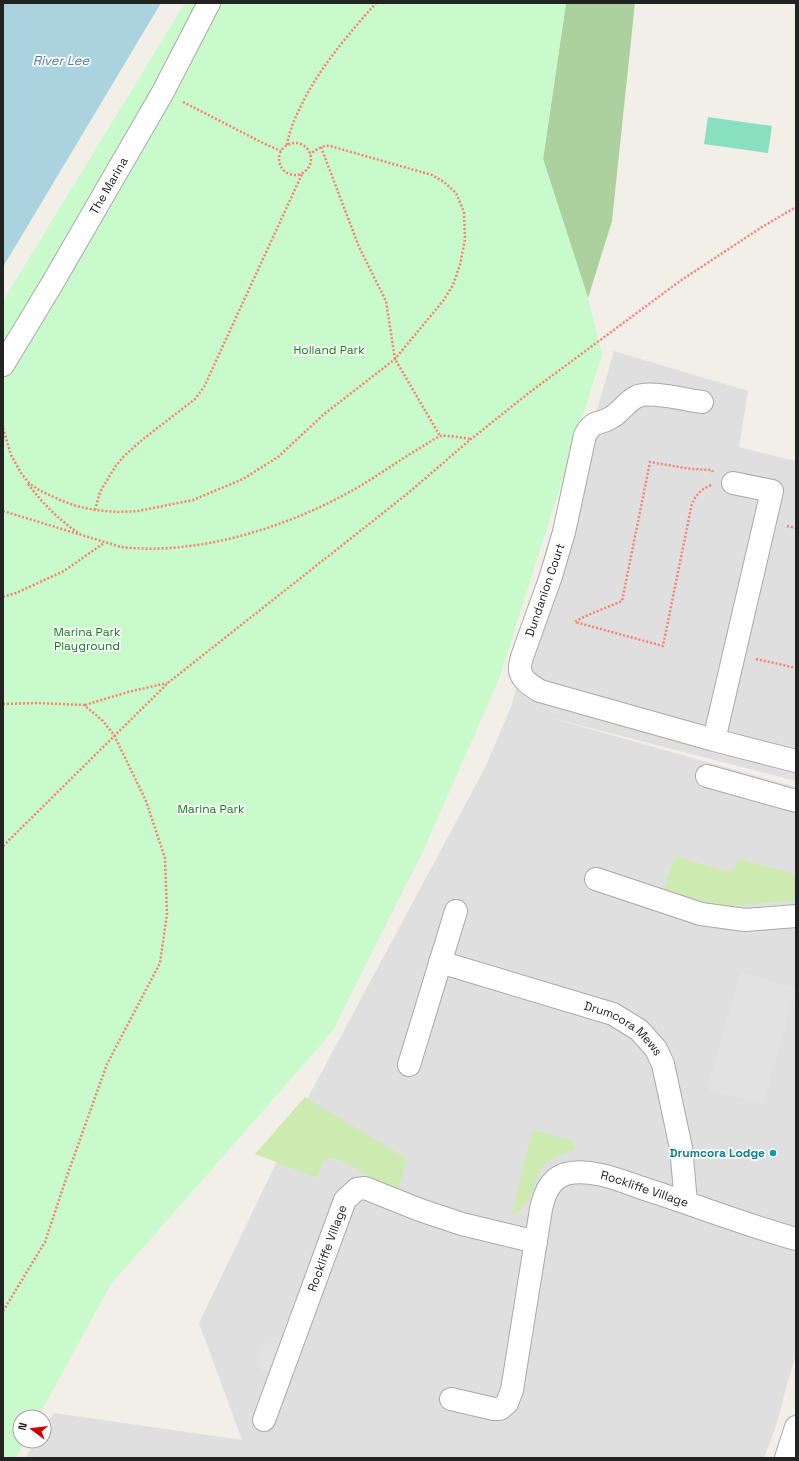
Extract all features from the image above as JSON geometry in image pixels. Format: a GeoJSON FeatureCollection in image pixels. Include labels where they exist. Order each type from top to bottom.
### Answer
{"type":"FeatureCollection","features":[{"type":"Feature","properties":{"kind":"street","name":"The Marina"},"geometry":{"type":"LineString","coordinates":[[3,365],[52,284],[163,92],[209,3]]}},
{"type":"Feature","properties":{"kind":"street","name":"Dundanion Court"},"geometry":{"type":"LineString","coordinates":[[702,402],[646,394],[636,397],[625,404],[612,417],[595,423],[590,427],[585,435],[564,532],[552,576],[522,657],[520,670],[524,680],[540,691],[714,740],[796,761]]}},
{"type":"Feature","properties":{"kind":"street"},"geometry":{"type":"LineString","coordinates":[[714,740],[772,491],[724,483]]}},
{"type":"Feature","properties":{"kind":"street"},"geometry":{"type":"LineString","coordinates":[[707,776],[796,801]]}},
{"type":"Feature","properties":{"kind":"street"},"geometry":{"type":"LineString","coordinates":[[596,880],[701,914],[745,920],[796,916]]}},
{"type":"Feature","properties":{"kind":"street"},"geometry":{"type":"LineString","coordinates":[[409,1065],[456,910]]}},
{"type":"Feature","properties":{"kind":"street","name":"Drumcora Mews"},"geometry":{"type":"LineString","coordinates":[[440,962],[612,1014],[639,1030],[656,1049],[663,1064],[681,1148],[686,1202]]}},
{"type":"Feature","properties":{"kind":"street","name":"Rockliffe Village"},"geometry":{"type":"LineString","coordinates":[[452,1399],[494,1409],[500,1409],[507,1403],[512,1390],[541,1210],[545,1194],[557,1178],[564,1174],[582,1172],[597,1174],[796,1239]]}},
{"type":"Feature","properties":{"kind":"street","name":"Rockliffe Village"},"geometry":{"type":"LineString","coordinates":[[264,1420],[345,1200],[357,1189],[365,1188],[420,1210],[462,1224],[536,1242]]}},
{"type":"Feature","properties":{"kind":"street"},"geometry":{"type":"LineString","coordinates":[[786,1458],[796,1426]]}},
{"type":"Feature","properties":{"kind":"path"},"geometry":{"type":"LineString","coordinates":[[287,145],[288,136],[293,123],[316,77],[339,46],[376,3]]}},
{"type":"Feature","properties":{"kind":"path"},"geometry":{"type":"LineString","coordinates":[[163,92],[281,151]]}},
{"type":"Feature","properties":{"kind":"path"},"geometry":{"type":"LineString","coordinates":[[298,143],[307,148],[310,154],[310,162],[309,167],[303,172],[295,175],[285,171],[281,167],[281,151],[287,145],[298,143]]}},
{"type":"Feature","properties":{"kind":"path"},"geometry":{"type":"LineString","coordinates":[[21,473],[29,483],[39,490],[65,502],[95,510],[118,512],[138,510],[193,500],[243,479],[278,457],[323,415],[395,359],[443,301],[453,285],[460,265],[465,240],[464,212],[456,193],[444,182],[432,175],[326,145],[310,154]]}},
{"type":"Feature","properties":{"kind":"path"},"geometry":{"type":"LineString","coordinates":[[321,147],[359,247],[386,301],[395,359],[440,436]]}},
{"type":"Feature","properties":{"kind":"path"},"geometry":{"type":"LineString","coordinates":[[95,510],[100,492],[115,467],[124,456],[142,440],[195,399],[204,387],[303,172]]}},
{"type":"Feature","properties":{"kind":"path"},"geometry":{"type":"LineString","coordinates":[[3,846],[169,682],[407,494],[471,439],[530,392],[680,282],[762,227],[796,207]]}},
{"type":"Feature","properties":{"kind":"path"},"geometry":{"type":"LineString","coordinates":[[3,428],[11,455],[21,473],[48,508],[68,526],[84,536]]}},
{"type":"Feature","properties":{"kind":"path"},"geometry":{"type":"LineString","coordinates":[[3,511],[104,543],[140,550],[179,548],[218,542],[302,515],[355,489],[440,436],[471,439]]}},
{"type":"Feature","properties":{"kind":"path"},"geometry":{"type":"LineString","coordinates":[[650,462],[691,469],[712,470],[724,483],[703,488],[694,499],[663,646],[575,622],[583,617],[622,601],[650,462]]}},
{"type":"Feature","properties":{"kind":"path"},"geometry":{"type":"LineString","coordinates":[[3,598],[64,571],[104,543]]}},
{"type":"Feature","properties":{"kind":"path"},"geometry":{"type":"LineString","coordinates":[[734,654],[796,668]]}},
{"type":"Feature","properties":{"kind":"path"},"geometry":{"type":"LineString","coordinates":[[3,704],[36,703],[84,705],[169,682]]}},
{"type":"Feature","properties":{"kind":"path"},"geometry":{"type":"LineString","coordinates":[[3,1311],[45,1242],[107,1064],[160,963],[167,914],[165,858],[146,801],[114,735],[103,721],[84,705]]}},
{"type":"Feature","properties":{"kind":"shaded area"},"geometry":{"type":"Polygon","coordinates":[[[614,351],[748,391],[739,447],[796,461],[796,781],[540,715],[796,787],[796,1353],[775,1429],[764,1458],[25,1458],[31,1449],[52,1449],[52,1416],[54,1413],[242,1440],[199,1323],[304,1105],[486,766],[511,707],[614,351]]]}},
{"type":"Feature","properties":{"kind":"shaded area"},"geometry":{"type":"Polygon","coordinates":[[[740,972],[796,988],[763,1105],[707,1089],[740,972]]]}},
{"type":"Feature","properties":{"kind":"shaded area"},"geometry":{"type":"Polygon","coordinates":[[[266,1340],[281,1345],[270,1373],[255,1367],[266,1340]]]}},
{"type":"Feature","properties":{"kind":"green space"},"geometry":{"type":"Polygon","coordinates":[[[185,3],[566,3],[543,159],[588,298],[602,355],[499,679],[424,849],[332,1032],[111,1284],[42,1409],[12,1409],[12,1449],[21,1449],[16,1458],[3,1458],[3,301],[185,3]]]}},
{"type":"Feature","properties":{"kind":"green space"},"geometry":{"type":"Polygon","coordinates":[[[566,3],[635,3],[612,221],[588,298],[543,159],[566,3]]]}},
{"type":"Feature","properties":{"kind":"green space"},"geometry":{"type":"Polygon","coordinates":[[[708,117],[772,126],[768,153],[704,144],[708,117]]]}},
{"type":"Feature","properties":{"kind":"green space"},"geometry":{"type":"Polygon","coordinates":[[[675,856],[733,873],[738,859],[796,874],[796,901],[723,906],[663,892],[675,856]]]}},
{"type":"Feature","properties":{"kind":"green space"},"geometry":{"type":"Polygon","coordinates":[[[305,1097],[407,1159],[399,1188],[378,1182],[353,1166],[339,1160],[325,1159],[317,1178],[255,1154],[305,1097]]]}},
{"type":"Feature","properties":{"kind":"green space"},"geometry":{"type":"Polygon","coordinates":[[[532,1130],[571,1140],[576,1144],[574,1150],[554,1158],[543,1167],[539,1173],[530,1201],[525,1201],[522,1209],[514,1215],[512,1213],[532,1130]]]}},
{"type":"Feature","properties":{"kind":"water","name":"River Lee"},"geometry":{"type":"Polygon","coordinates":[[[3,3],[161,3],[3,267],[3,3]]]}},
{"type":"Feature","properties":{"kind":"place","name":"Drumcora Lodge"},"geometry":{"type":"Point","coordinates":[773,1153]}},
{"type":"Feature","properties":{"kind":"park label","name":"Holland Park"},"geometry":{"type":"Point","coordinates":[329,350]}},
{"type":"Feature","properties":{"kind":"park label","name":"Marina Park Playground"},"geometry":{"type":"Point","coordinates":[87,639]}},
{"type":"Feature","properties":{"kind":"park label","name":"Marina Park"},"geometry":{"type":"Point","coordinates":[211,809]}}]}
